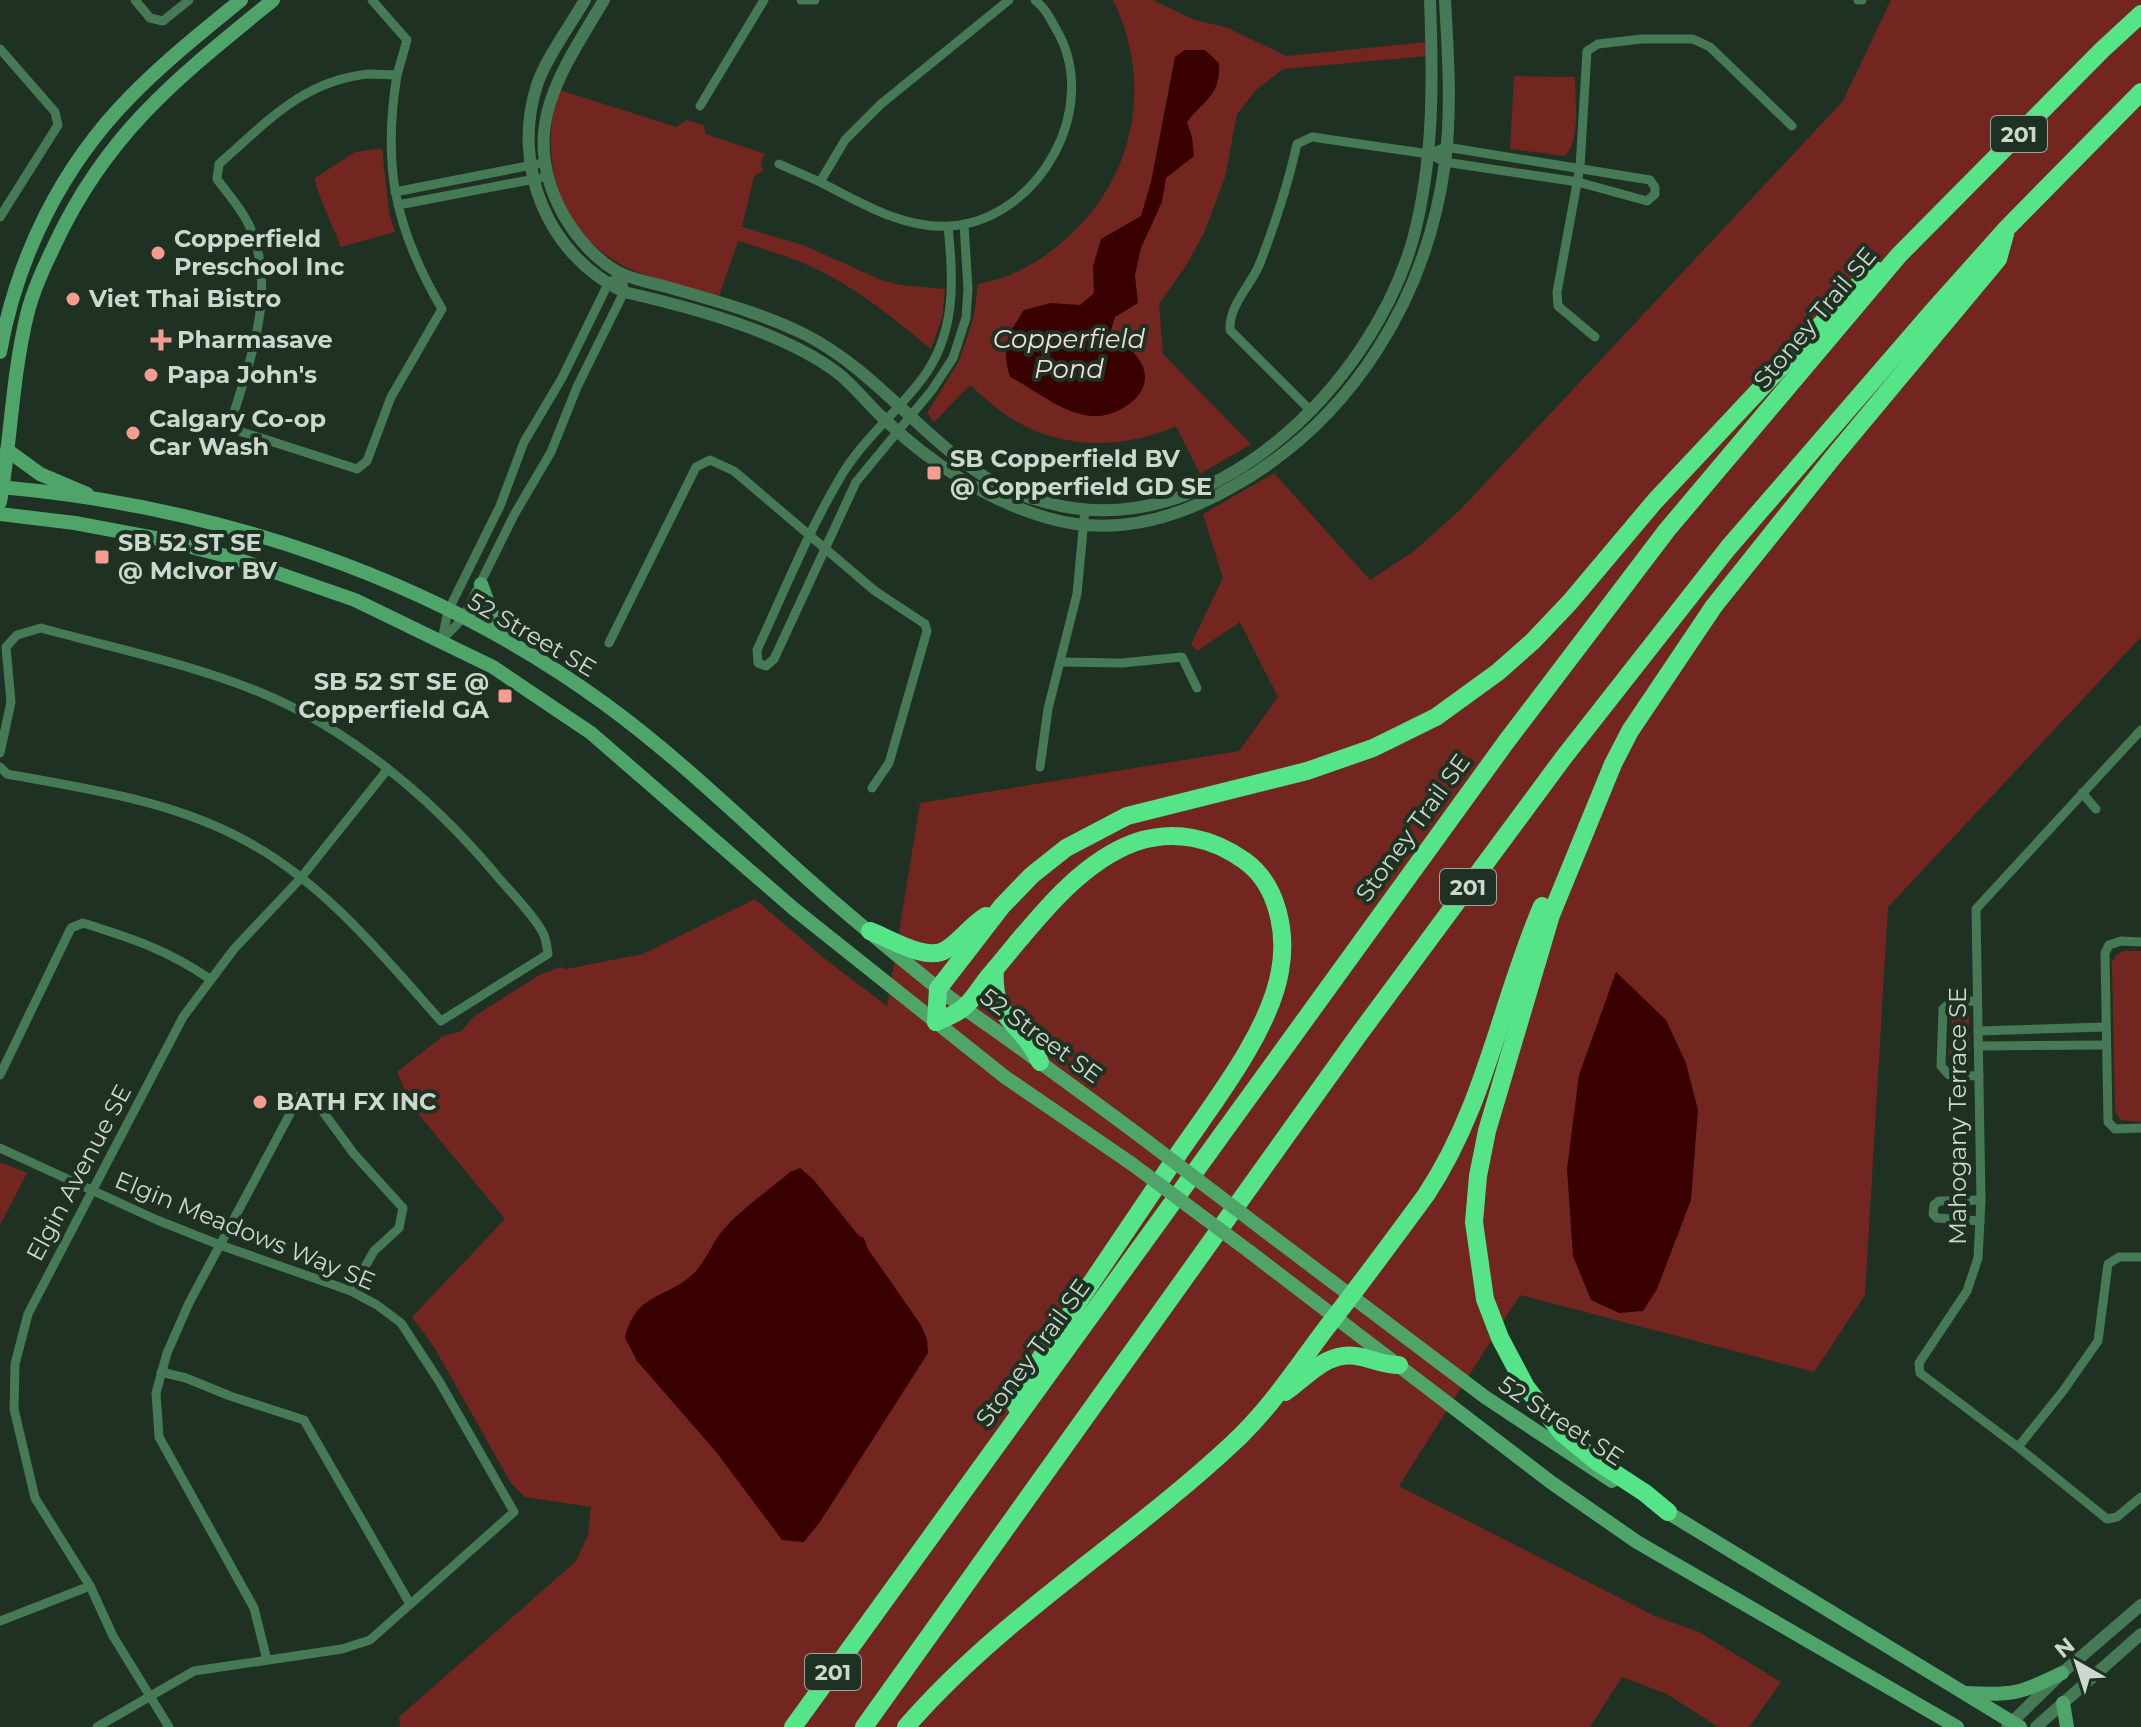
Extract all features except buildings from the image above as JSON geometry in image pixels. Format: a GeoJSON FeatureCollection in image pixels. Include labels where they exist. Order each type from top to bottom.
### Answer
{"type":"FeatureCollection","features":[{"type":"Feature","properties":{"kind":"highway","name":"Stoney Trail SE"},"geometry":{"type":"LineString","coordinates":[[793,1727],[1506,742],[1667,530],[1899,255],[2141,14]]}},
{"type":"Feature","properties":{"kind":"highway","name":"201"},"geometry":{"type":"LineString","coordinates":[[864,1727],[1357,1037],[1564,757],[1728,548],[2007,228],[2141,92]]}},
{"type":"Feature","properties":{"kind":"highway"},"geometry":{"type":"LineString","coordinates":[[1668,1512],[1561,1432],[1526,1387],[1500,1338],[1485,1299],[1474,1222],[1478,1176],[1487,1131],[1551,915],[1613,764],[1630,731],[1714,606],[1998,259],[2007,228]]}},
{"type":"Feature","properties":{"kind":"highway"},"geometry":{"type":"LineString","coordinates":[[936,1022],[938,989],[1002,906],[1032,875],[1066,848],[1127,816],[1307,771],[1373,748],[1436,717],[1498,672],[1560,612],[1655,501],[1856,287],[1899,255]]}},
{"type":"Feature","properties":{"kind":"highway"},"geometry":{"type":"LineString","coordinates":[[906,1727],[930,1699],[982,1651],[1177,1493],[1234,1442],[1273,1400],[1351,1297],[1449,1160],[1470,1115],[1539,911],[1592,796],[1613,764]]}},
{"type":"Feature","properties":{"kind":"highway"},"geometry":{"type":"LineString","coordinates":[[936,1022],[964,1008],[1050,903],[1090,867],[1136,843],[1170,836],[1199,838],[1227,849],[1255,869],[1274,899],[1283,933],[1280,972],[1257,1031],[1225,1085],[1025,1381],[1009,1426]]}},
{"type":"Feature","properties":{"kind":"highway"},"geometry":{"type":"LineString","coordinates":[[870,931],[924,954],[938,954],[1002,906]]}},
{"type":"Feature","properties":{"kind":"highway"},"geometry":{"type":"LineString","coordinates":[[995,969],[994,986],[1000,1008],[1033,1047],[1040,1062]]}},
{"type":"Feature","properties":{"kind":"highway"},"geometry":{"type":"LineString","coordinates":[[1273,1400],[1322,1363],[1343,1354],[1385,1365],[1399,1365]]}},
{"type":"Feature","properties":{"kind":"main road"},"geometry":{"type":"LineString","coordinates":[[0,352],[7,313],[24,262],[45,215],[71,171],[127,100],[172,57],[241,0]]}},
{"type":"Feature","properties":{"kind":"main road"},"geometry":{"type":"LineString","coordinates":[[1,492],[12,393],[28,313],[43,269],[87,182],[139,115],[182,74],[273,0]]}},
{"type":"Feature","properties":{"kind":"main road"},"geometry":{"type":"LineString","coordinates":[[7,450],[40,474],[106,502]]}},
{"type":"Feature","properties":{"kind":"main road","name":"52 Street SE"},"geometry":{"type":"LineString","coordinates":[[1,492],[106,502],[252,532],[318,554],[463,618],[517,647],[605,704],[680,762],[813,883],[938,989],[1148,1142],[1485,1397],[1591,1469],[1668,1512],[1967,1693],[2013,1725]]}},
{"type":"Feature","properties":{"kind":"main road","name":"52 Street SE"},"geometry":{"type":"LineString","coordinates":[[0,514],[146,536],[234,558],[355,600],[442,640],[525,687],[591,733],[794,909],[1005,1077],[1132,1164],[1552,1483],[1637,1542],[1957,1727]]}},
{"type":"Feature","properties":{"kind":"main road"},"geometry":{"type":"LineString","coordinates":[[481,584],[494,619],[517,647]]}},
{"type":"Feature","properties":{"kind":"main road"},"geometry":{"type":"LineString","coordinates":[[1967,1693],[2006,1695],[2027,1690],[2062,1673]]}},
{"type":"Feature","properties":{"kind":"main road"},"geometry":{"type":"LineString","coordinates":[[2063,1703],[2067,1727]]}},
{"type":"Feature","properties":{"kind":"main road"},"geometry":{"type":"LineString","coordinates":[[1920,1706],[1937,1727]]}},
{"type":"Feature","properties":{"kind":"street"},"geometry":{"type":"LineString","coordinates":[[135,0],[150,18],[163,21],[189,0]]}},
{"type":"Feature","properties":{"kind":"street"},"geometry":{"type":"LineString","coordinates":[[372,0],[407,40],[391,108],[395,192],[406,239],[442,309],[391,397],[367,461],[357,469],[239,431],[232,419],[252,353],[263,287],[260,259],[249,225],[217,179],[219,164],[287,105],[308,91],[333,79],[355,75],[397,75]]}},
{"type":"Feature","properties":{"kind":"street"},"geometry":{"type":"LineString","coordinates":[[585,0],[537,83],[529,118],[529,165],[550,224],[589,269],[624,292],[785,342],[839,374],[885,420],[973,487],[1048,518],[1084,525],[1115,526],[1152,521],[1190,509],[1258,473],[1321,421],[1357,381],[1380,348],[1406,299],[1426,250],[1445,162],[1449,75],[1445,0]]}},
{"type":"Feature","properties":{"kind":"street"},"geometry":{"type":"LineString","coordinates":[[604,0],[554,85],[544,122],[547,176],[575,234],[622,274],[762,316],[808,336],[843,358],[944,448],[997,485],[1048,503],[1113,510],[1186,496],[1250,462],[1311,411],[1371,334],[1393,292],[1412,240],[1429,154],[1433,94],[1430,0]]}},
{"type":"Feature","properties":{"kind":"street"},"geometry":{"type":"LineString","coordinates":[[700,106],[764,0]]}},
{"type":"Feature","properties":{"kind":"street"},"geometry":{"type":"LineString","coordinates":[[801,0],[815,0]]}},
{"type":"Feature","properties":{"kind":"street"},"geometry":{"type":"LineString","coordinates":[[820,182],[845,140],[881,104],[1009,0]]}},
{"type":"Feature","properties":{"kind":"street"},"geometry":{"type":"LineString","coordinates":[[779,164],[885,214],[912,223],[948,227],[997,212],[1032,186],[1052,159],[1069,119],[1073,82],[1065,43],[1043,6],[1035,0]]}},
{"type":"Feature","properties":{"kind":"street"},"geometry":{"type":"LineString","coordinates":[[1595,337],[1558,306],[1557,292],[1580,167],[1587,51],[1598,44],[1641,39],[1693,39],[1710,47],[1792,126]]}},
{"type":"Feature","properties":{"kind":"street"},"geometry":{"type":"LineString","coordinates":[[0,49],[55,112],[58,125],[0,217]]}},
{"type":"Feature","properties":{"kind":"street"},"geometry":{"type":"LineString","coordinates":[[1311,411],[1230,330],[1229,316],[1258,268],[1284,200],[1297,144],[1312,137],[1429,154],[1445,162],[1578,182],[1647,201],[1655,194],[1650,180],[1580,167],[1446,147],[1429,154]]}},
{"type":"Feature","properties":{"kind":"street"},"geometry":{"type":"LineString","coordinates":[[395,192],[544,163]]}},
{"type":"Feature","properties":{"kind":"street"},"geometry":{"type":"LineString","coordinates":[[398,205],[547,176]]}},
{"type":"Feature","properties":{"kind":"street"},"geometry":{"type":"LineString","coordinates":[[461,180],[463,194]]}},
{"type":"Feature","properties":{"kind":"street"},"geometry":{"type":"LineString","coordinates":[[948,227],[952,265],[951,313],[939,351],[922,379],[843,472],[757,650],[758,663],[766,666],[774,659],[856,482],[932,390],[953,358],[966,318],[968,289],[964,224]]}},
{"type":"Feature","properties":{"kind":"street"},"geometry":{"type":"LineString","coordinates":[[442,640],[448,611],[500,506],[524,442],[562,378],[608,284],[622,274]]}},
{"type":"Feature","properties":{"kind":"street"},"geometry":{"type":"LineString","coordinates":[[442,640],[463,618],[514,515],[551,452],[577,387],[624,292],[622,274]]}},
{"type":"Feature","properties":{"kind":"street"},"geometry":{"type":"LineString","coordinates":[[1393,292],[1406,299]]}},
{"type":"Feature","properties":{"kind":"street"},"geometry":{"type":"LineString","coordinates":[[757,331],[762,316]]}},
{"type":"Feature","properties":{"kind":"street"},"geometry":{"type":"LineString","coordinates":[[609,643],[696,467],[710,460],[734,471],[875,591],[925,624],[927,631],[889,763],[872,788]]}},
{"type":"Feature","properties":{"kind":"street"},"geometry":{"type":"LineString","coordinates":[[1040,767],[1048,709],[1077,594],[1085,509]]}},
{"type":"Feature","properties":{"kind":"street"},"geometry":{"type":"LineString","coordinates":[[0,753],[11,702],[6,647],[17,635],[41,628],[211,674],[259,692],[341,735],[387,770],[460,833],[544,933],[548,954],[441,1021],[349,918],[247,841],[181,813],[115,794],[7,774],[0,767]]}},
{"type":"Feature","properties":{"kind":"street"},"geometry":{"type":"LineString","coordinates":[[1061,662],[1122,663],[1182,657],[1197,688]]}},
{"type":"Feature","properties":{"kind":"street","name":"Mahogany Terrace SE"},"geometry":{"type":"LineString","coordinates":[[2018,1447],[1920,1373],[1919,1363],[1967,1291],[1978,1258],[1981,1200],[1976,909],[2141,730]]}},
{"type":"Feature","properties":{"kind":"street","name":"Elgin Avenue SE"},"geometry":{"type":"LineString","coordinates":[[169,1727],[113,1636],[90,1586],[35,1498],[14,1409],[15,1364],[28,1314],[183,1017],[210,979],[300,879],[387,770]]}},
{"type":"Feature","properties":{"kind":"street"},"geometry":{"type":"LineString","coordinates":[[2082,793],[2096,809]]}},
{"type":"Feature","properties":{"kind":"street"},"geometry":{"type":"LineString","coordinates":[[0,1075],[71,928],[83,923],[142,941],[177,957],[210,979]]}},
{"type":"Feature","properties":{"kind":"street"},"geometry":{"type":"LineString","coordinates":[[2141,942],[2121,941],[2109,945],[2105,953],[2108,1122],[2115,1129],[2141,1128]]}},
{"type":"Feature","properties":{"kind":"street"},"geometry":{"type":"LineString","coordinates":[[1977,1001],[1951,1002],[1943,1009],[1941,1066],[1949,1075],[1979,1076]]}},
{"type":"Feature","properties":{"kind":"street"},"geometry":{"type":"LineString","coordinates":[[1978,1031],[2105,1027]]}},
{"type":"Feature","properties":{"kind":"street"},"geometry":{"type":"LineString","coordinates":[[1978,1046],[2106,1045]]}},
{"type":"Feature","properties":{"kind":"street"},"geometry":{"type":"LineString","coordinates":[[267,1660],[254,1608],[159,1437],[156,1393],[167,1353],[189,1303],[300,1095],[310,1094],[354,1154],[403,1208],[399,1228],[374,1251],[351,1291]]}},
{"type":"Feature","properties":{"kind":"street","name":"Elgin Meadows Way SE"},"geometry":{"type":"LineString","coordinates":[[0,1148],[220,1245],[351,1291],[377,1305],[401,1323],[439,1381],[514,1512],[370,1640],[342,1649],[194,1671],[97,1727]]}},
{"type":"Feature","properties":{"kind":"street"},"geometry":{"type":"LineString","coordinates":[[1980,1221],[1937,1218],[1933,1214],[1934,1205],[1939,1201],[1981,1200]]}},
{"type":"Feature","properties":{"kind":"street"},"geometry":{"type":"LineString","coordinates":[[2141,1257],[2119,1257],[2108,1264],[2098,1341],[2018,1447],[2107,1519],[2117,1517],[2141,1497]]}},
{"type":"Feature","properties":{"kind":"street"},"geometry":{"type":"LineString","coordinates":[[161,1372],[304,1420],[410,1604]]}},
{"type":"Feature","properties":{"kind":"street"},"geometry":{"type":"LineString","coordinates":[[0,1621],[90,1586]]}},
{"type":"Feature","properties":{"kind":"street"},"geometry":{"type":"LineString","coordinates":[[2013,1725],[2062,1673],[2141,1605]]}},
{"type":"Feature","properties":{"kind":"street"},"geometry":{"type":"LineString","coordinates":[[2036,1727],[2141,1634]]}},
{"type":"Feature","properties":{"kind":"shaded area"},"geometry":{"type":"Polygon","coordinates":[[[1113,0],[1153,0],[1192,19],[1228,28],[1286,56],[1427,42],[1428,56],[1283,69],[1256,90],[1237,114],[1225,177],[1204,233],[1159,304],[1163,354],[1251,444],[1200,474],[1176,426],[1155,434],[1113,442],[1070,441],[1049,436],[1009,417],[970,385],[934,422],[927,413],[959,361],[974,316],[978,284],[1027,267],[1049,253],[1092,212],[1110,185],[1123,156],[1131,126],[1134,95],[1132,63],[1125,31],[1113,0]]]}},
{"type":"Feature","properties":{"kind":"shaded area"},"geometry":{"type":"Polygon","coordinates":[[[1891,0],[2141,0],[2141,637],[1888,907],[1865,1295],[1814,1372],[1520,1295],[1399,1486],[1657,1617],[1699,1632],[1781,1682],[1749,1727],[1718,1727],[1667,1694],[1622,1677],[1590,1727],[400,1727],[399,1717],[576,1561],[588,1535],[591,1507],[525,1497],[511,1483],[434,1347],[412,1317],[505,1219],[411,1105],[397,1072],[443,1036],[462,1031],[472,1018],[539,975],[560,967],[566,969],[643,954],[755,899],[820,955],[887,1006],[920,803],[1239,751],[1278,697],[1240,622],[1197,651],[1191,644],[1223,578],[1203,514],[1274,473],[1370,580],[1413,552],[1460,510],[1843,101],[1891,0]]]}},
{"type":"Feature","properties":{"kind":"shaded area"},"geometry":{"type":"Polygon","coordinates":[[[1514,76],[1575,77],[1575,130],[1565,156],[1510,149],[1514,76]]]}},
{"type":"Feature","properties":{"kind":"shaded area"},"geometry":{"type":"Polygon","coordinates":[[[560,90],[676,127],[687,120],[703,125],[706,134],[765,154],[761,162],[763,171],[754,176],[742,227],[803,245],[881,280],[945,289],[942,318],[931,349],[838,280],[795,260],[738,241],[719,296],[647,276],[602,252],[583,234],[559,190],[551,141],[553,115],[560,90]]]}},
{"type":"Feature","properties":{"kind":"shaded area"},"geometry":{"type":"Polygon","coordinates":[[[382,148],[389,213],[395,232],[341,247],[315,178],[355,152],[382,148]]]}},
{"type":"Feature","properties":{"kind":"shaded area"},"geometry":{"type":"Polygon","coordinates":[[[2124,951],[2141,951],[2141,1122],[2120,1120],[2115,1111],[2112,962],[2116,955],[2124,951]]]}},
{"type":"Feature","properties":{"kind":"shaded area"},"geometry":{"type":"Polygon","coordinates":[[[1961,1008],[1969,1015],[1970,1061],[1967,1067],[1960,1070],[1952,1067],[1949,1059],[1952,1014],[1955,1009],[1961,1008]]]}},
{"type":"Feature","properties":{"kind":"shaded area"},"geometry":{"type":"Polygon","coordinates":[[[0,1162],[27,1173],[0,1225],[0,1162]]]}},
{"type":"Feature","properties":{"kind":"water","name":"Copperfield Pond"},"geometry":{"type":"Polygon","coordinates":[[[1185,50],[1205,50],[1219,63],[1217,82],[1210,96],[1187,122],[1194,156],[1166,178],[1162,202],[1141,248],[1135,275],[1138,303],[1115,317],[1111,330],[1140,361],[1145,377],[1143,387],[1131,402],[1113,413],[1083,415],[1061,407],[1010,377],[1007,342],[1024,310],[1051,303],[1080,305],[1094,293],[1093,266],[1101,239],[1141,216],[1151,182],[1175,57],[1185,50]]]}},
{"type":"Feature","properties":{"kind":"water"},"geometry":{"type":"Polygon","coordinates":[[[1616,972],[1666,1020],[1686,1063],[1698,1110],[1691,1200],[1657,1289],[1643,1311],[1619,1313],[1591,1300],[1573,1256],[1567,1169],[1579,1075],[1616,972]]]}},
{"type":"Feature","properties":{"kind":"water"},"geometry":{"type":"Polygon","coordinates":[[[800,1168],[864,1238],[868,1249],[921,1325],[927,1339],[928,1353],[820,1522],[804,1542],[782,1540],[717,1453],[637,1361],[625,1338],[630,1323],[645,1304],[695,1272],[730,1222],[790,1172],[800,1168]]]}},
{"type":"Feature","properties":{"kind":"place","name":"Copperfield Preschool Inc"},"geometry":{"type":"Point","coordinates":[158,253]}},
{"type":"Feature","properties":{"kind":"place","name":"Viet Thai Bistro"},"geometry":{"type":"Point","coordinates":[73,299]}},
{"type":"Feature","properties":{"kind":"place","name":"Pharmasave"},"geometry":{"type":"Point","coordinates":[161,340]}},
{"type":"Feature","properties":{"kind":"place","name":"Papa John's"},"geometry":{"type":"Point","coordinates":[151,375]}},
{"type":"Feature","properties":{"kind":"place","name":"Calgary Co-op Car Wash"},"geometry":{"type":"Point","coordinates":[133,433]}},
{"type":"Feature","properties":{"kind":"place","name":"SB Copperfield BV @ Copperfield GD SE"},"geometry":{"type":"Point","coordinates":[934,473]}},
{"type":"Feature","properties":{"kind":"place","name":"SB 52 ST SE @ McIvor BV"},"geometry":{"type":"Point","coordinates":[102,557]}},
{"type":"Feature","properties":{"kind":"place","name":"SB 52 ST SE @ Copperfield GA"},"geometry":{"type":"Point","coordinates":[505,696]}},
{"type":"Feature","properties":{"kind":"place","name":"BATH FX INC"},"geometry":{"type":"Point","coordinates":[260,1102]}}]}
